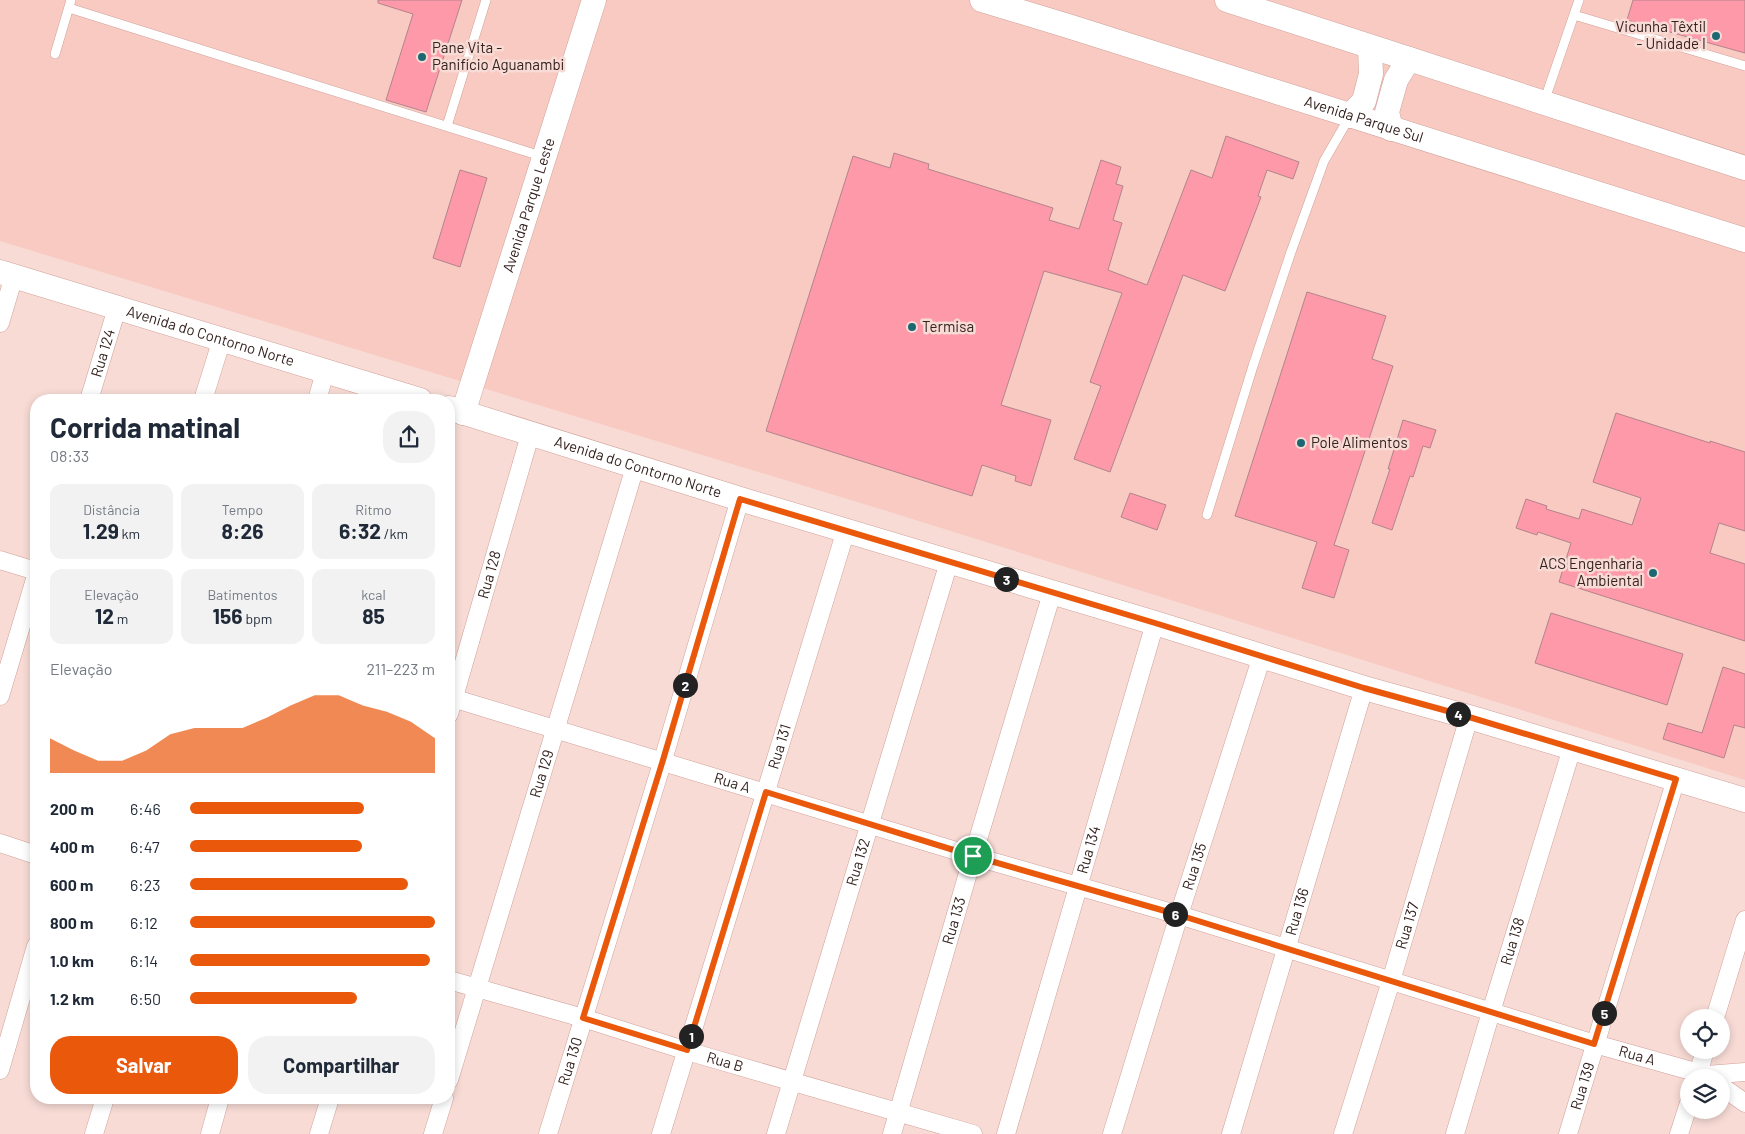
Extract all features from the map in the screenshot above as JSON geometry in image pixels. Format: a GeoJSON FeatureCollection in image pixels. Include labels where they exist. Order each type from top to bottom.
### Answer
{"type":"FeatureCollection","features":[{"type":"Feature","properties":{"kind":"street","name":"Avenida Parque Leste"},"geometry":{"type":"LineString","coordinates":[[456,410],[545,157],[594,0]]}},
{"type":"Feature","properties":{"kind":"street","name":"Avenida Parque Sul"},"geometry":{"type":"LineString","coordinates":[[982,0],[1745,240]]}},
{"type":"Feature","properties":{"kind":"street"},"geometry":{"type":"LineString","coordinates":[[1227,0],[1745,168]]}},
{"type":"Feature","properties":{"kind":"street"},"geometry":{"type":"LineString","coordinates":[[1350,116],[1364,101],[1371,74],[1370,47]]}},
{"type":"Feature","properties":{"kind":"street"},"geometry":{"type":"LineString","coordinates":[[1391,129],[1387,112],[1396,80],[1409,59]]}},
{"type":"Feature","properties":{"kind":"street"},"geometry":{"type":"LineString","coordinates":[[0,323],[7,274]]}},
{"type":"Feature","properties":{"kind":"street","name":"Avenida do Contorno Norte"},"geometry":{"type":"LineString","coordinates":[[7,274],[400,394]]}},
{"type":"Feature","properties":{"kind":"street","name":"Rua 124"},"geometry":{"type":"LineString","coordinates":[[91,394],[117,308]]}},
{"type":"Feature","properties":{"kind":"street"},"geometry":{"type":"LineString","coordinates":[[205,394],[222,339]]}},
{"type":"Feature","properties":{"kind":"street"},"geometry":{"type":"LineString","coordinates":[[319,394],[325,372]]}},
{"type":"Feature","properties":{"kind":"street","name":"Avenida do Contorno Norte"},"geometry":{"type":"LineString","coordinates":[[456,410],[530,435],[1155,623],[1364,688],[1469,717],[1745,800]]}},
{"type":"Feature","properties":{"kind":"street","name":"Rua 128"},"geometry":{"type":"LineString","coordinates":[[455,686],[530,435]]}},
{"type":"Feature","properties":{"kind":"street","name":"Rua 129"},"geometry":{"type":"LineString","coordinates":[[455,1060],[635,467]]}},
{"type":"Feature","properties":{"kind":"street","name":"Rua 130"},"geometry":{"type":"LineString","coordinates":[[548,1134],[663,760],[740,499]]}},
{"type":"Feature","properties":{"kind":"street","name":"Rua 131"},"geometry":{"type":"LineString","coordinates":[[661,1134],[846,530]]}},
{"type":"Feature","properties":{"kind":"street"},"geometry":{"type":"LineString","coordinates":[[0,560],[30,569]]}},
{"type":"Feature","properties":{"kind":"street","name":"Rua 132"},"geometry":{"type":"LineString","coordinates":[[776,1134],[949,562]]}},
{"type":"Feature","properties":{"kind":"street","name":"Rua 133"},"geometry":{"type":"LineString","coordinates":[[892,1134],[1052,593]]}},
{"type":"Feature","properties":{"kind":"street"},"geometry":{"type":"LineString","coordinates":[[0,696],[30,596]]}},
{"type":"Feature","properties":{"kind":"street","name":"Rua 134"},"geometry":{"type":"LineString","coordinates":[[1006,1134],[1155,623]]}},
{"type":"Feature","properties":{"kind":"street","name":"Rua 135"},"geometry":{"type":"LineString","coordinates":[[1112,1134],[1179,915],[1262,656]]}},
{"type":"Feature","properties":{"kind":"street","name":"Rua 136"},"geometry":{"type":"LineString","coordinates":[[1231,1134],[1364,688]]}},
{"type":"Feature","properties":{"kind":"street","name":"Rua A"},"geometry":{"type":"LineString","coordinates":[[455,704],[556,729],[663,760],[973,856],[1179,915],[1680,1069]]}},
{"type":"Feature","properties":{"kind":"street","name":"Rua 137"},"geometry":{"type":"LineString","coordinates":[[1342,1134],[1391,981],[1469,717]]}},
{"type":"Feature","properties":{"kind":"street","name":"Rua 138"},"geometry":{"type":"LineString","coordinates":[[1455,1134],[1490,1012],[1572,748]]}},
{"type":"Feature","properties":{"kind":"street","name":"Rua 139"},"geometry":{"type":"LineString","coordinates":[[1568,1134],[1676,779]]}},
{"type":"Feature","properties":{"kind":"street"},"geometry":{"type":"LineString","coordinates":[[0,843],[30,852]]}},
{"type":"Feature","properties":{"kind":"street"},"geometry":{"type":"LineString","coordinates":[[1718,1009],[1745,920]]}},
{"type":"Feature","properties":{"kind":"street"},"geometry":{"type":"LineString","coordinates":[[0,1070],[3,1046],[30,964]]}},
{"type":"Feature","properties":{"kind":"street","name":"Rua B"},"geometry":{"type":"LineString","coordinates":[[455,982],[972,1134]]}},
{"type":"Feature","properties":{"kind":"street","name":"Rua A"},"geometry":{"type":"LineString","coordinates":[[1730,1073],[1745,1072]]}},
{"type":"Feature","properties":{"kind":"street"},"geometry":{"type":"LineString","coordinates":[[1730,1092],[1745,1103]]}},
{"type":"Feature","properties":{"kind":"street"},"geometry":{"type":"LineString","coordinates":[[94,1134],[103,1104]]}},
{"type":"Feature","properties":{"kind":"street"},"geometry":{"type":"LineString","coordinates":[[210,1134],[218,1104]]}},
{"type":"Feature","properties":{"kind":"street"},"geometry":{"type":"LineString","coordinates":[[319,1134],[328,1104]]}},
{"type":"Feature","properties":{"kind":"street"},"geometry":{"type":"LineString","coordinates":[[433,1134],[442,1104]]}},
{"type":"Feature","properties":{"kind":"street"},"geometry":{"type":"LineString","coordinates":[[1679,1134],[1684,1119]]}},
{"type":"Feature","properties":{"kind":"lane"},"geometry":{"type":"LineString","coordinates":[[447,126],[486,0]]}},
{"type":"Feature","properties":{"kind":"lane"},"geometry":{"type":"LineString","coordinates":[[1544,102],[1579,0]]}},
{"type":"Feature","properties":{"kind":"lane"},"geometry":{"type":"LineString","coordinates":[[55,54],[70,4],[545,157]]}},
{"type":"Feature","properties":{"kind":"lane"},"geometry":{"type":"LineString","coordinates":[[1574,15],[1745,66]]}},
{"type":"Feature","properties":{"kind":"lane"},"geometry":{"type":"LineString","coordinates":[[1207,515],[1243,395],[1291,252],[1324,162],[1350,116]]}},
{"type":"Feature","properties":{"kind":"shaded area"},"geometry":{"type":"Polygon","coordinates":[[[0,0],[1745,0],[1745,780],[890,512],[0,241],[0,0]]]}},
{"type":"Feature","properties":{"kind":"building","name":"Pane Vita - Panifício Aguanambi"},"geometry":{"type":"Polygon","coordinates":[[[378,0],[462,0],[426,112],[386,100],[413,14],[378,3],[378,0]]]}},
{"type":"Feature","properties":{"kind":"building","name":"Vicunha Têxtil - Unidade I"},"geometry":{"type":"Polygon","coordinates":[[[1633,0],[1745,0],[1745,53],[1627,20],[1633,0]]]}},
{"type":"Feature","properties":{"kind":"building","name":"Termisa"},"geometry":{"type":"Polygon","coordinates":[[[1226,136],[1299,162],[1293,179],[1267,170],[1258,196],[1261,197],[1225,291],[1183,275],[1110,472],[1074,459],[1101,386],[1090,382],[1122,293],[1044,271],[1001,405],[1051,420],[1031,486],[1015,481],[1016,476],[982,465],[972,496],[766,431],[853,156],[890,168],[894,153],[929,164],[928,169],[1053,208],[1049,220],[1079,229],[1101,160],[1121,167],[1116,184],[1123,186],[1113,220],[1122,223],[1108,270],[1147,285],[1191,170],[1212,178],[1226,136]]]}},
{"type":"Feature","properties":{"kind":"building"},"geometry":{"type":"Polygon","coordinates":[[[460,170],[487,178],[460,267],[433,258],[460,170]]]}},
{"type":"Feature","properties":{"kind":"building","name":"Pole Alimentos"},"geometry":{"type":"Polygon","coordinates":[[[1307,292],[1386,316],[1372,359],[1393,366],[1334,545],[1349,550],[1334,598],[1302,588],[1317,542],[1235,516],[1307,292]]]}},
{"type":"Feature","properties":{"kind":"building"},"geometry":{"type":"Polygon","coordinates":[[[1616,413],[1710,443],[1710,441],[1745,452],[1745,531],[1719,523],[1710,553],[1745,564],[1745,641],[1559,582],[1571,543],[1538,532],[1537,535],[1516,528],[1526,499],[1547,506],[1546,509],[1579,519],[1582,509],[1632,525],[1641,498],[1593,482],[1616,413]]]}},
{"type":"Feature","properties":{"kind":"building"},"geometry":{"type":"Polygon","coordinates":[[[1403,420],[1436,430],[1430,448],[1423,446],[1413,477],[1410,476],[1392,530],[1372,523],[1390,469],[1388,469],[1403,420]]]}},
{"type":"Feature","properties":{"kind":"building"},"geometry":{"type":"Polygon","coordinates":[[[1130,493],[1166,505],[1157,530],[1121,517],[1130,493]]]}},
{"type":"Feature","properties":{"kind":"building","name":"ACS Engenharia Ambiental"},"geometry":{"type":"Polygon","coordinates":[[[1551,613],[1683,654],[1667,705],[1535,663],[1551,613]]]}},
{"type":"Feature","properties":{"kind":"building"},"geometry":{"type":"Polygon","coordinates":[[[1723,667],[1745,674],[1745,728],[1734,725],[1724,758],[1663,739],[1668,723],[1702,733],[1723,667]]]}},
{"type":"Feature","properties":{"kind":"place","name":"Vicunha Têxtil - Unidade I"},"geometry":{"type":"Point","coordinates":[1716,36]}},
{"type":"Feature","properties":{"kind":"place","name":"Pane Vita - Panifício Aguanambi"},"geometry":{"type":"Point","coordinates":[422,57]}},
{"type":"Feature","properties":{"kind":"place","name":"Termisa"},"geometry":{"type":"Point","coordinates":[912,327]}},
{"type":"Feature","properties":{"kind":"place","name":"Pole Alimentos"},"geometry":{"type":"Point","coordinates":[1301,443]}},
{"type":"Feature","properties":{"kind":"place","name":"ACS Engenharia Ambiental"},"geometry":{"type":"Point","coordinates":[1653,573]}},
{"type":"Feature","properties":{"kind":"route"},"geometry":{"type":"LineString","coordinates":[[740,499],[1155,623],[1364,688],[1469,717],[1676,779],[1594,1044],[1179,915],[973,856],[766,792],[687,1050],[583,1018],[663,760],[740,499]]}}]}
